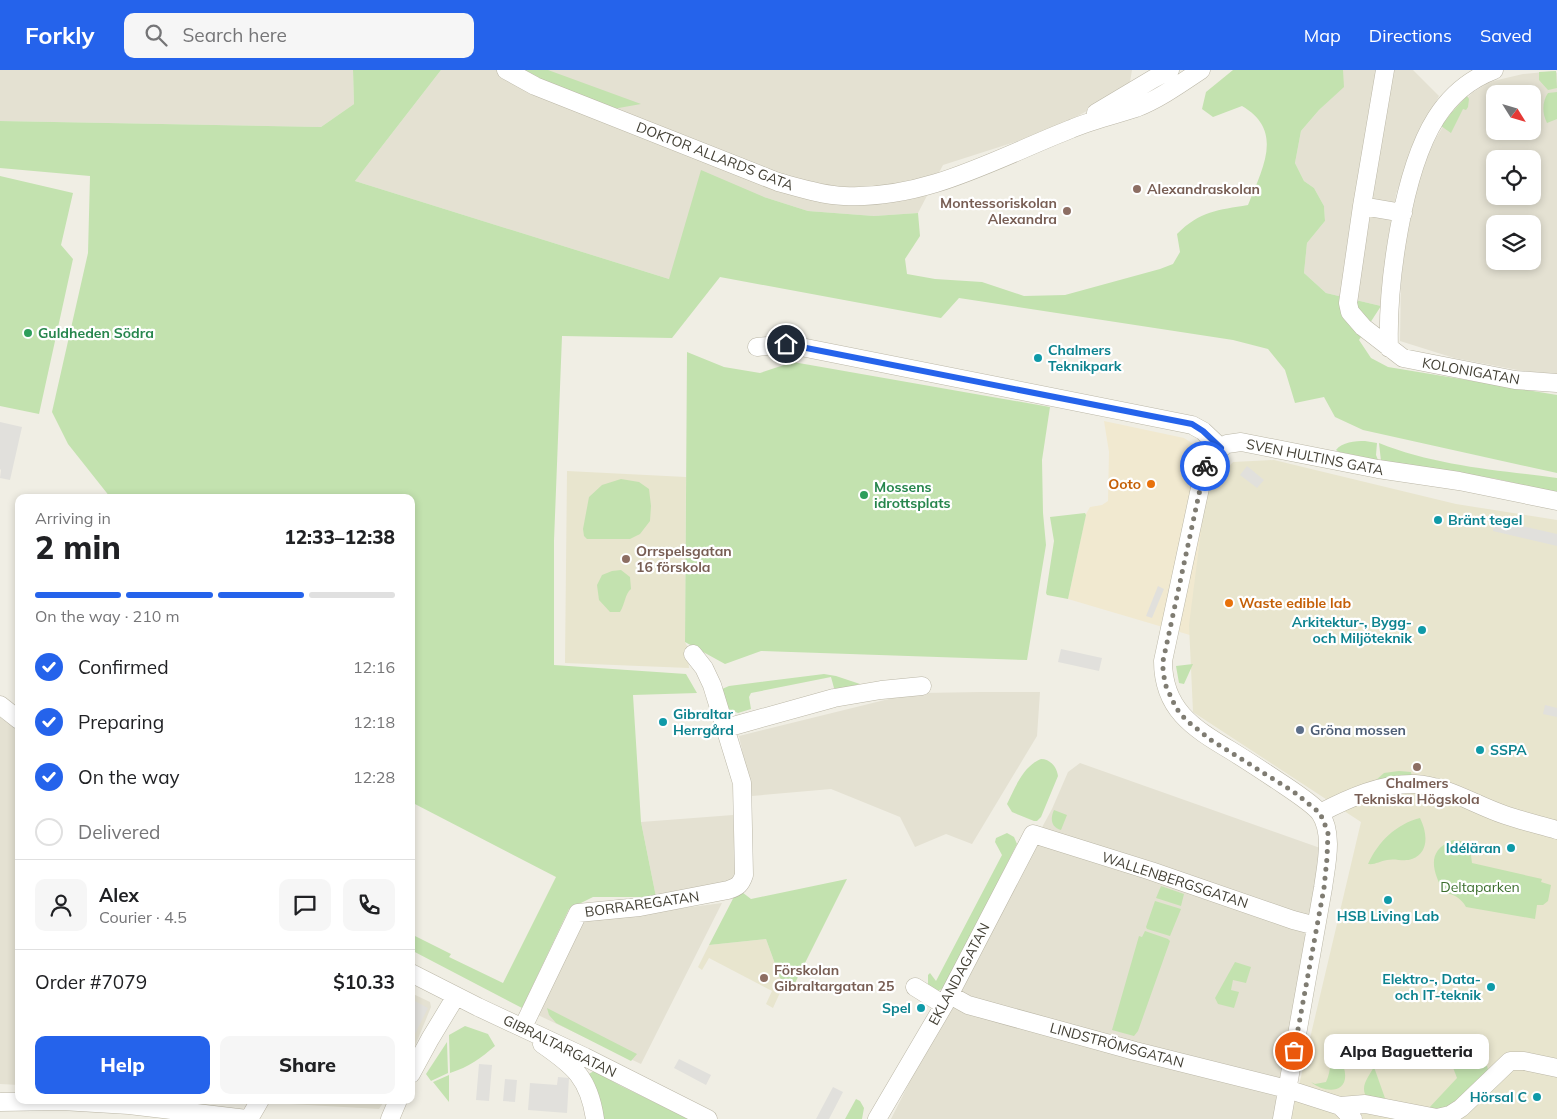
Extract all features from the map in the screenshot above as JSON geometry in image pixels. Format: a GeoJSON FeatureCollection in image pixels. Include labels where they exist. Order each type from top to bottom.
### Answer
{"type":"FeatureCollection","features":[{"type":"Feature","properties":{"kind":"street","name":"DOKTOR ALLARDS GATA"},"geometry":{"type":"LineString","coordinates":[[506,70],[535,86],[778,182],[819,193],[844,196],[888,194],[909,191],[943,182],[1072,128],[1137,107],[1168,92],[1201,70]]}},
{"type":"Feature","properties":{"kind":"street","name":"KOLONIGATAN"},"geometry":{"type":"LineString","coordinates":[[1385,70],[1362,206],[1348,308],[1350,312],[1363,328],[1403,358],[1515,380],[1557,383]]}},
{"type":"Feature","properties":{"kind":"street"},"geometry":{"type":"LineString","coordinates":[[1389,348],[1392,277],[1403,213],[1423,144],[1435,119],[1451,98],[1464,87],[1494,70]]}},
{"type":"Feature","properties":{"kind":"street","name":"DOKTOR ALLARDS GATA"},"geometry":{"type":"LineString","coordinates":[[1072,128],[1160,72]]}},
{"type":"Feature","properties":{"kind":"street"},"geometry":{"type":"LineString","coordinates":[[1160,72],[1168,92]]}},
{"type":"Feature","properties":{"kind":"street"},"geometry":{"type":"LineString","coordinates":[[1362,206],[1403,213]]}},
{"type":"Feature","properties":{"kind":"street"},"geometry":{"type":"LineString","coordinates":[[757,346],[786,344],[1192,424],[1203,431],[1221,448],[1209,456],[1203,474],[1163,661],[1163,672],[1166,686],[1176,708],[1186,720],[1211,740],[1294,792],[1320,813],[1328,832],[1327,858],[1282,1119]]}},
{"type":"Feature","properties":{"kind":"street","name":"SVEN HULTINS GATA"},"geometry":{"type":"LineString","coordinates":[[1221,448],[1235,442],[1241,442],[1353,465],[1459,481],[1557,502]]}},
{"type":"Feature","properties":{"kind":"street"},"geometry":{"type":"LineString","coordinates":[[693,654],[704,668],[712,685],[726,728],[834,698],[881,690],[922,686]]}},
{"type":"Feature","properties":{"kind":"street"},"geometry":{"type":"LineString","coordinates":[[0,705],[15,717]]}},
{"type":"Feature","properties":{"kind":"street","name":"BORRAREGATAN"},"geometry":{"type":"LineString","coordinates":[[519,1025],[578,913],[640,907],[728,890],[736,888],[742,883],[744,875],[742,783],[726,728]]}},
{"type":"Feature","properties":{"kind":"street"},"geometry":{"type":"LineString","coordinates":[[1320,813],[1360,795],[1387,786],[1415,784],[1446,790],[1505,815],[1557,830]]}},
{"type":"Feature","properties":{"kind":"street","name":"WALLENBERGSGATAN"},"geometry":{"type":"LineString","coordinates":[[1033,834],[1316,926]]}},
{"type":"Feature","properties":{"kind":"street","name":"EKLANDAGATAN"},"geometry":{"type":"LineString","coordinates":[[879,1117],[947,1000],[1033,834]]}},
{"type":"Feature","properties":{"kind":"street","name":"GIBRALTARGATAN"},"geometry":{"type":"LineString","coordinates":[[415,975],[708,1119]]}},
{"type":"Feature","properties":{"kind":"street","name":"LINDSTRÖMSGATAN"},"geometry":{"type":"LineString","coordinates":[[915,988],[968,1006],[1287,1089],[1340,1106]]}},
{"type":"Feature","properties":{"kind":"street"},"geometry":{"type":"LineString","coordinates":[[415,1067],[456,996]]}},
{"type":"Feature","properties":{"kind":"street"},"geometry":{"type":"LineString","coordinates":[[519,1025],[524,1034],[543,1045],[579,1074],[587,1086],[595,1119]]}},
{"type":"Feature","properties":{"kind":"street"},"geometry":{"type":"LineString","coordinates":[[1340,1106],[1365,1104],[1437,1118],[1450,1115],[1461,1108],[1510,1061],[1524,1061],[1557,1068]]}},
{"type":"Feature","properties":{"kind":"street"},"geometry":{"type":"LineString","coordinates":[[0,1102],[15,1102]]}},
{"type":"Feature","properties":{"kind":"street"},"geometry":{"type":"LineString","coordinates":[[143,1104],[248,1119],[257,1104]]}},
{"type":"Feature","properties":{"kind":"street"},"geometry":{"type":"LineString","coordinates":[[390,1119],[396,1104]]}},
{"type":"Feature","properties":{"kind":"street"},"geometry":{"type":"LineString","coordinates":[[1340,1106],[1353,1119]]}},
{"type":"Feature","properties":{"kind":"shaded area"},"geometry":{"type":"Polygon","coordinates":[[[0,70],[353,70],[354,104],[321,127],[0,121],[0,70]]]}},
{"type":"Feature","properties":{"kind":"shaded area"},"geometry":{"type":"Polygon","coordinates":[[[441,70],[1132,70],[1129,88],[1052,130],[943,165],[918,213],[874,216],[808,211],[764,197],[669,279],[355,181],[441,70]]]}},
{"type":"Feature","properties":{"kind":"shaded area"},"geometry":{"type":"Polygon","coordinates":[[[1343,70],[1413,70],[1439,96],[1417,136],[1396,194],[1381,306],[1326,293],[1304,273],[1307,243],[1325,221],[1324,206],[1314,188],[1304,181],[1295,163],[1301,131],[1343,87],[1343,70]]]}},
{"type":"Feature","properties":{"kind":"shaded area"},"geometry":{"type":"Polygon","coordinates":[[[1555,71],[1557,73],[1557,374],[1523,371],[1454,358],[1400,341],[1401,282],[1407,225],[1415,190],[1426,158],[1449,117],[1472,93],[1489,82],[1523,74],[1555,71]]]}},
{"type":"Feature","properties":{"kind":"shaded area"},"geometry":{"type":"Polygon","coordinates":[[[1104,421],[1184,438],[1195,445],[1198,453],[1191,479],[1315,506],[1200,638],[1068,599],[1086,514],[1090,507],[1102,505],[1108,501],[1109,452],[1104,421]]]}},
{"type":"Feature","properties":{"kind":"shaded area"},"geometry":{"type":"Polygon","coordinates":[[[0,422],[22,427],[10,480],[0,478],[0,422]]]}},
{"type":"Feature","properties":{"kind":"shaded area","name":"Chalmers Tekniska Högskola"},"geometry":{"type":"Polygon","coordinates":[[[1274,460],[1456,504],[1557,520],[1557,1119],[1291,1119],[1361,822],[1193,712],[1189,625],[1206,492],[1233,462],[1274,460]]]}},
{"type":"Feature","properties":{"kind":"shaded area"},"geometry":{"type":"Polygon","coordinates":[[[1247,466],[1264,480],[1257,488],[1240,475],[1247,466]]]}},
{"type":"Feature","properties":{"kind":"shaded area","name":"Orrspelsgatan 16 förskola"},"geometry":{"type":"Polygon","coordinates":[[[567,471],[686,477],[685,642],[689,668],[565,663],[567,471]]]}},
{"type":"Feature","properties":{"kind":"shaded area"},"geometry":{"type":"Polygon","coordinates":[[[1495,520],[1557,534],[1557,546],[1493,531],[1495,520]]]}},
{"type":"Feature","properties":{"kind":"shaded area"},"geometry":{"type":"Polygon","coordinates":[[[1158,586],[1164,589],[1152,618],[1146,616],[1158,586]]]}},
{"type":"Feature","properties":{"kind":"shaded area"},"geometry":{"type":"Polygon","coordinates":[[[1061,649],[1102,658],[1099,671],[1058,662],[1061,649]]]}},
{"type":"Feature","properties":{"kind":"shaded area"},"geometry":{"type":"Polygon","coordinates":[[[1040,692],[1037,736],[972,844],[946,834],[915,847],[900,817],[831,789],[752,796],[739,736],[901,696],[922,693],[1040,692]]]}},
{"type":"Feature","properties":{"kind":"shaded area"},"geometry":{"type":"Polygon","coordinates":[[[1545,705],[1557,708],[1557,717],[1543,714],[1545,705]]]}},
{"type":"Feature","properties":{"kind":"shaded area"},"geometry":{"type":"Polygon","coordinates":[[[0,715],[15,728],[15,1085],[0,1084],[0,715]]]}},
{"type":"Feature","properties":{"kind":"shaded area"},"geometry":{"type":"Polygon","coordinates":[[[1080,763],[1323,849],[1274,1119],[891,1119],[985,932],[1052,809],[1068,772],[1080,763]]]}},
{"type":"Feature","properties":{"kind":"shaded area"},"geometry":{"type":"Polygon","coordinates":[[[733,815],[736,880],[656,897],[641,822],[733,815]]]}},
{"type":"Feature","properties":{"kind":"shaded area"},"geometry":{"type":"Polygon","coordinates":[[[722,903],[641,1064],[538,1015],[583,921],[722,903]]]}},
{"type":"Feature","properties":{"kind":"shaded area","name":"Förskolan Gibraltargatan 25"},"geometry":{"type":"Polygon","coordinates":[[[766,939],[783,986],[773,1008],[766,1004],[772,991],[709,958],[702,970],[698,967],[709,945],[766,939]]]}},
{"type":"Feature","properties":{"kind":"shaded area"},"geometry":{"type":"Polygon","coordinates":[[[415,995],[430,1002],[431,1007],[415,1046],[415,995]]]}},
{"type":"Feature","properties":{"kind":"shaded area"},"geometry":{"type":"Polygon","coordinates":[[[415,1001],[428,1008],[415,1034],[415,1001]]]}},
{"type":"Feature","properties":{"kind":"shaded area"},"geometry":{"type":"Polygon","coordinates":[[[679,1059],[711,1075],[706,1085],[674,1068],[679,1059]]]}},
{"type":"Feature","properties":{"kind":"shaded area"},"geometry":{"type":"Polygon","coordinates":[[[479,1064],[492,1065],[489,1101],[476,1100],[479,1064]]]}},
{"type":"Feature","properties":{"kind":"shaded area"},"geometry":{"type":"Polygon","coordinates":[[[558,1077],[569,1078],[567,1113],[528,1110],[530,1083],[557,1085],[558,1077]]]}},
{"type":"Feature","properties":{"kind":"shaded area"},"geometry":{"type":"Polygon","coordinates":[[[505,1079],[517,1080],[515,1102],[503,1101],[505,1079]]]}},
{"type":"Feature","properties":{"kind":"shaded area"},"geometry":{"type":"Polygon","coordinates":[[[833,1087],[843,1092],[829,1119],[816,1119],[833,1087]]]}},
{"type":"Feature","properties":{"kind":"shaded area"},"geometry":{"type":"Polygon","coordinates":[[[290,1104],[382,1104],[379,1109],[290,1104]]]}},
{"type":"Feature","properties":{"kind":"green space"},"geometry":{"type":"Polygon","coordinates":[[[353,70],[441,70],[355,181],[669,279],[701,170],[764,197],[808,211],[874,216],[918,213],[920,236],[905,259],[907,274],[935,279],[982,282],[1024,296],[1065,295],[1173,264],[1180,252],[1177,234],[1185,226],[1210,213],[1248,205],[1264,164],[1266,139],[1263,127],[1255,116],[1242,106],[1213,117],[1202,109],[1206,92],[1233,70],[1343,70],[1344,87],[1319,110],[1301,131],[1295,163],[1304,181],[1314,188],[1324,206],[1325,221],[1307,243],[1304,273],[1326,293],[1381,306],[1359,340],[1371,358],[1388,367],[1557,395],[1557,473],[1363,430],[1335,417],[1324,397],[1295,403],[1285,370],[1268,349],[1233,340],[959,298],[941,318],[720,277],[672,338],[562,336],[554,541],[554,665],[686,674],[697,693],[633,695],[641,822],[656,897],[593,897],[569,909],[522,1008],[415,952],[415,936],[451,954],[449,957],[503,983],[556,877],[415,804],[415,494],[108,494],[68,444],[52,412],[88,253],[90,176],[0,168],[0,121],[321,127],[354,104],[353,70]]]}},
{"type":"Feature","properties":{"kind":"green space"},"geometry":{"type":"Polygon","coordinates":[[[523,70],[548,70],[641,104],[613,109],[537,78],[523,70]]]}},
{"type":"Feature","properties":{"kind":"green space"},"geometry":{"type":"Polygon","coordinates":[[[1556,71],[1557,88],[1548,90],[1539,80],[1539,72],[1556,71]]]}},
{"type":"Feature","properties":{"kind":"green space"},"geometry":{"type":"Polygon","coordinates":[[[1557,92],[1557,119],[1547,123],[1544,115],[1545,100],[1548,93],[1557,92]]]}},
{"type":"Feature","properties":{"kind":"green space"},"geometry":{"type":"Polygon","coordinates":[[[1467,96],[1469,99],[1468,107],[1466,110],[1463,109],[1451,133],[1441,126],[1467,96]]]}},
{"type":"Feature","properties":{"kind":"green space","name":"Guldheden Södra"},"geometry":{"type":"Polygon","coordinates":[[[0,176],[73,193],[61,245],[73,259],[39,414],[0,406],[0,176]]]}},
{"type":"Feature","properties":{"kind":"green space","name":"Mossens idrottsplats"},"geometry":{"type":"Polygon","coordinates":[[[687,352],[724,367],[760,373],[793,362],[1050,407],[1042,460],[1046,545],[1027,660],[761,651],[725,664],[685,642],[687,352]]]}},
{"type":"Feature","properties":{"kind":"green space"},"geometry":{"type":"Polygon","coordinates":[[[1365,441],[1377,443],[1376,455],[1378,460],[1336,450],[1345,444],[1365,441]]]}},
{"type":"Feature","properties":{"kind":"green space"},"geometry":{"type":"Polygon","coordinates":[[[1379,443],[1401,451],[1445,462],[1557,478],[1557,493],[1497,479],[1381,461],[1379,443]]]}},
{"type":"Feature","properties":{"kind":"green space"},"geometry":{"type":"Polygon","coordinates":[[[621,479],[639,482],[649,489],[650,521],[640,534],[630,539],[587,539],[584,536],[583,529],[589,497],[602,485],[621,479]]]}},
{"type":"Feature","properties":{"kind":"green space"},"geometry":{"type":"Polygon","coordinates":[[[1085,513],[1068,599],[1047,595],[1054,541],[1050,517],[1085,513]]]}},
{"type":"Feature","properties":{"kind":"green space"},"geometry":{"type":"Polygon","coordinates":[[[621,570],[630,577],[631,589],[620,612],[610,612],[599,600],[597,585],[602,575],[621,570]]]}},
{"type":"Feature","properties":{"kind":"green space"},"geometry":{"type":"Polygon","coordinates":[[[1193,664],[1184,684],[1179,683],[1176,666],[1193,664]]]}},
{"type":"Feature","properties":{"kind":"green space"},"geometry":{"type":"Polygon","coordinates":[[[824,674],[860,684],[837,690],[834,688],[831,677],[751,693],[749,697],[751,709],[738,713],[728,709],[722,689],[729,686],[824,674]]]}},
{"type":"Feature","properties":{"kind":"green space"},"geometry":{"type":"Polygon","coordinates":[[[1041,759],[1047,760],[1052,764],[1058,776],[1041,817],[1034,821],[1012,812],[1007,804],[1024,772],[1041,759]]]}},
{"type":"Feature","properties":{"kind":"green space"},"geometry":{"type":"Polygon","coordinates":[[[1411,772],[1412,778],[1376,780],[1384,773],[1411,772]]]}},
{"type":"Feature","properties":{"kind":"green space"},"geometry":{"type":"Polygon","coordinates":[[[1054,810],[1067,815],[1061,830],[1053,825],[1052,816],[1054,810]]]}},
{"type":"Feature","properties":{"kind":"green space"},"geometry":{"type":"Polygon","coordinates":[[[1420,818],[1424,829],[1425,841],[1422,852],[1418,856],[1409,860],[1384,860],[1368,864],[1377,848],[1389,835],[1403,825],[1420,818]]]}},
{"type":"Feature","properties":{"kind":"green space"},"geometry":{"type":"Polygon","coordinates":[[[1007,833],[1014,837],[1017,844],[946,986],[937,992],[928,988],[928,975],[930,973],[936,981],[1002,855],[995,842],[996,838],[1007,833]]]}},
{"type":"Feature","properties":{"kind":"green space","name":"Deltaparken"},"geometry":{"type":"Polygon","coordinates":[[[1453,840],[1461,841],[1470,848],[1472,863],[1542,879],[1541,882],[1551,885],[1548,901],[1543,905],[1537,905],[1535,919],[1466,907],[1457,897],[1444,893],[1435,870],[1435,856],[1438,850],[1453,840]]]}},
{"type":"Feature","properties":{"kind":"green space"},"geometry":{"type":"Polygon","coordinates":[[[847,879],[791,991],[783,986],[766,939],[709,945],[738,889],[751,899],[847,879]]]}},
{"type":"Feature","properties":{"kind":"green space"},"geometry":{"type":"Polygon","coordinates":[[[1161,886],[1184,894],[1181,906],[1156,898],[1161,886]]]}},
{"type":"Feature","properties":{"kind":"green space"},"geometry":{"type":"Polygon","coordinates":[[[1155,901],[1181,909],[1170,936],[1147,929],[1146,927],[1155,901]]]}},
{"type":"Feature","properties":{"kind":"green space"},"geometry":{"type":"Polygon","coordinates":[[[1145,931],[1170,941],[1138,1031],[1134,1036],[1112,1030],[1139,936],[1142,937],[1145,931]]]}},
{"type":"Feature","properties":{"kind":"green space"},"geometry":{"type":"Polygon","coordinates":[[[1235,962],[1251,967],[1246,983],[1233,980],[1231,990],[1239,992],[1234,1008],[1218,1004],[1215,998],[1235,962]]]}},
{"type":"Feature","properties":{"kind":"green space"},"geometry":{"type":"Polygon","coordinates":[[[547,1008],[637,1054],[631,1061],[556,1023],[549,1015],[547,1008]]]}},
{"type":"Feature","properties":{"kind":"green space"},"geometry":{"type":"Polygon","coordinates":[[[465,1026],[488,1034],[495,1046],[474,1062],[450,1073],[449,1035],[465,1026]]]}},
{"type":"Feature","properties":{"kind":"green space"},"geometry":{"type":"Polygon","coordinates":[[[1441,1036],[1472,1059],[1482,1061],[1487,1066],[1489,1073],[1446,1110],[1428,1109],[1457,1078],[1441,1036]]]}},
{"type":"Feature","properties":{"kind":"green space"},"geometry":{"type":"Polygon","coordinates":[[[447,1042],[448,1073],[431,1081],[426,1074],[447,1042]]]}},
{"type":"Feature","properties":{"kind":"green space"},"geometry":{"type":"Polygon","coordinates":[[[1335,1046],[1344,1068],[1344,1083],[1335,1089],[1323,1089],[1311,1082],[1315,1084],[1326,1082],[1335,1046]]]}},
{"type":"Feature","properties":{"kind":"green space"},"geometry":{"type":"Polygon","coordinates":[[[1374,1067],[1386,1101],[1366,1096],[1364,1092],[1366,1081],[1374,1067]]]}},
{"type":"Feature","properties":{"kind":"green space"},"geometry":{"type":"Polygon","coordinates":[[[594,1071],[689,1119],[599,1119],[587,1075],[594,1071]]]}},
{"type":"Feature","properties":{"kind":"green space"},"geometry":{"type":"Polygon","coordinates":[[[449,1075],[449,1102],[433,1082],[449,1075]]]}},
{"type":"Feature","properties":{"kind":"green space"},"geometry":{"type":"Polygon","coordinates":[[[856,1099],[860,1101],[864,1108],[862,1119],[845,1119],[856,1099]]]}},
{"type":"Feature","properties":{"kind":"way so far"},"geometry":{"type":"LineString","coordinates":[[1205,466],[1163,661],[1163,672],[1166,686],[1176,708],[1186,720],[1211,740],[1294,792],[1320,813],[1328,832],[1324,888],[1294,1051]]}},
{"type":"Feature","properties":{"kind":"place","name":"Alexandraskolan"},"geometry":{"type":"Point","coordinates":[1137,189]}},
{"type":"Feature","properties":{"kind":"place","name":"Montessoriskolan Alexandra"},"geometry":{"type":"Point","coordinates":[1067,211]}},
{"type":"Feature","properties":{"kind":"place","name":"Guldheden Södra"},"geometry":{"type":"Point","coordinates":[28,333]}},
{"type":"Feature","properties":{"kind":"place","name":"Chalmers Teknikpark"},"geometry":{"type":"Point","coordinates":[1038,358]}},
{"type":"Feature","properties":{"kind":"place","name":"Ooto"},"geometry":{"type":"Point","coordinates":[1151,484]}},
{"type":"Feature","properties":{"kind":"place","name":"Mossens idrottsplats"},"geometry":{"type":"Point","coordinates":[864,495]}},
{"type":"Feature","properties":{"kind":"place","name":"Bränt tegel"},"geometry":{"type":"Point","coordinates":[1438,520]}},
{"type":"Feature","properties":{"kind":"place","name":"Orrspelsgatan 16 förskola"},"geometry":{"type":"Point","coordinates":[626,559]}},
{"type":"Feature","properties":{"kind":"place","name":"Waste edible lab"},"geometry":{"type":"Point","coordinates":[1229,603]}},
{"type":"Feature","properties":{"kind":"place","name":"Arkitektur-, Bygg- och Miljöteknik"},"geometry":{"type":"Point","coordinates":[1422,630]}},
{"type":"Feature","properties":{"kind":"place","name":"Gibraltar Herrgård"},"geometry":{"type":"Point","coordinates":[663,722]}},
{"type":"Feature","properties":{"kind":"place","name":"Gröna mossen"},"geometry":{"type":"Point","coordinates":[1300,730]}},
{"type":"Feature","properties":{"kind":"place","name":"SSPA"},"geometry":{"type":"Point","coordinates":[1480,750]}},
{"type":"Feature","properties":{"kind":"place","name":"Chalmers Tekniska Högskola"},"geometry":{"type":"Point","coordinates":[1417,767]}},
{"type":"Feature","properties":{"kind":"place","name":"Idéläran"},"geometry":{"type":"Point","coordinates":[1511,848]}},
{"type":"Feature","properties":{"kind":"place","name":"HSB Living Lab"},"geometry":{"type":"Point","coordinates":[1388,900]}},
{"type":"Feature","properties":{"kind":"place","name":"Förskolan Gibraltargatan 25"},"geometry":{"type":"Point","coordinates":[764,978]}},
{"type":"Feature","properties":{"kind":"place","name":"Elektro-, Data- och IT-teknik"},"geometry":{"type":"Point","coordinates":[1491,987]}},
{"type":"Feature","properties":{"kind":"place","name":"Spel"},"geometry":{"type":"Point","coordinates":[921,1008]}},
{"type":"Feature","properties":{"kind":"place","name":"Alpa Baguetteria"},"geometry":{"type":"Point","coordinates":[1294,1051]}},
{"type":"Feature","properties":{"kind":"place","name":"Hörsal C"},"geometry":{"type":"Point","coordinates":[1537,1097]}},
{"type":"Feature","properties":{"kind":"route"},"geometry":{"type":"LineString","coordinates":[[786,344],[1192,424],[1203,431],[1221,448],[1209,456],[1205,466]]}}]}
